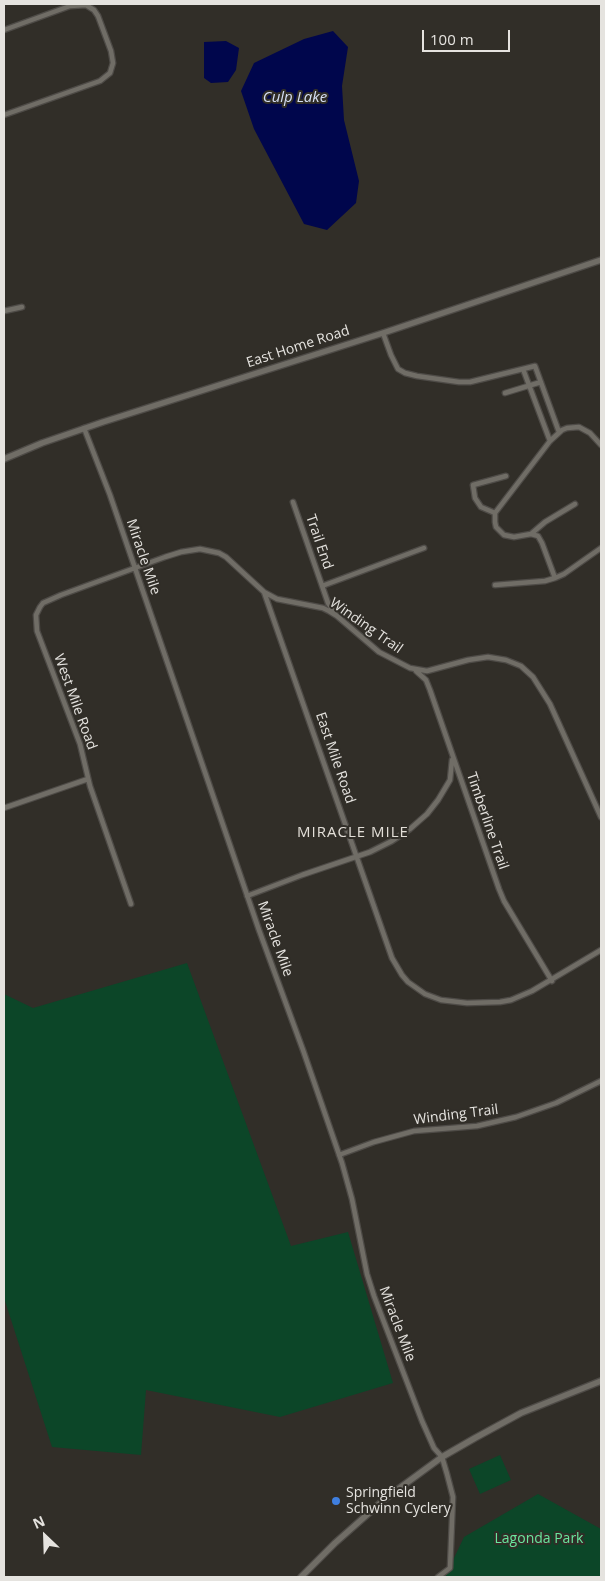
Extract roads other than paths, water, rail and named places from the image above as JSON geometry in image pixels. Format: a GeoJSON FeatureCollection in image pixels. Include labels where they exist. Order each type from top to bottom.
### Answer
{"type":"FeatureCollection","features":[{"type":"Feature","properties":{"kind":"street"},"geometry":{"type":"LineString","coordinates":[[4,30],[70,6],[80,4],[92,7],[98,16],[111,51],[113,63],[107,77],[95,83],[4,115]]}},
{"type":"Feature","properties":{"kind":"street","name":"East Home Road"},"geometry":{"type":"LineString","coordinates":[[4,459],[84,428],[383,333],[601,260]]}},
{"type":"Feature","properties":{"kind":"street"},"geometry":{"type":"LineString","coordinates":[[4,311],[22,307]]}},
{"type":"Feature","properties":{"kind":"street"},"geometry":{"type":"LineString","coordinates":[[383,333],[395,364],[398,369],[405,373],[459,382],[470,382],[535,366],[559,432]]}},
{"type":"Feature","properties":{"kind":"street"},"geometry":{"type":"LineString","coordinates":[[523,369],[550,441]]}},
{"type":"Feature","properties":{"kind":"street"},"geometry":{"type":"LineString","coordinates":[[505,393],[541,382]]}},
{"type":"Feature","properties":{"kind":"street"},"geometry":{"type":"LineString","coordinates":[[575,504],[540,526],[531,534],[514,538],[504,535],[496,527],[496,512],[550,441],[559,432],[567,428],[580,427],[590,433],[601,445]]}},
{"type":"Feature","properties":{"kind":"street","name":"Miracle Mile"},"geometry":{"type":"LineString","coordinates":[[84,428],[110,495],[247,896],[339,1155],[352,1198],[367,1274],[374,1296],[425,1428],[434,1448],[442,1457],[453,1497],[450,1568],[438,1577]]}},
{"type":"Feature","properties":{"kind":"street"},"geometry":{"type":"LineString","coordinates":[[496,512],[481,507],[475,498],[473,485],[506,476]]}},
{"type":"Feature","properties":{"kind":"street","name":"Trail End"},"geometry":{"type":"LineString","coordinates":[[293,502],[328,603],[337,616]]}},
{"type":"Feature","properties":{"kind":"street"},"geometry":{"type":"LineString","coordinates":[[531,534],[538,536],[542,542],[555,578]]}},
{"type":"Feature","properties":{"kind":"street"},"geometry":{"type":"LineString","coordinates":[[322,586],[424,548]]}},
{"type":"Feature","properties":{"kind":"street"},"geometry":{"type":"LineString","coordinates":[[495,585],[545,581],[555,578],[564,574],[601,548]]}},
{"type":"Feature","properties":{"kind":"street","name":"East Mile Road"},"geometry":{"type":"LineString","coordinates":[[135,568],[181,552],[200,549],[210,550],[226,557],[264,592],[392,958],[402,976],[416,988],[441,1000],[467,1003],[511,1000],[532,992],[552,981],[601,950]]}},
{"type":"Feature","properties":{"kind":"street","name":"West Mile Road"},"geometry":{"type":"LineString","coordinates":[[131,904],[88,779],[80,744],[37,632],[36,615],[40,607],[48,601],[135,568]]}},
{"type":"Feature","properties":{"kind":"street","name":"Winding Trail"},"geometry":{"type":"LineString","coordinates":[[264,592],[277,599],[323,608],[337,616],[379,652],[410,668],[428,671],[468,660],[488,657],[506,660],[522,666],[540,687],[550,704],[601,817]]}},
{"type":"Feature","properties":{"kind":"street","name":"Timberline Trail"},"geometry":{"type":"LineString","coordinates":[[410,668],[422,675],[426,680],[499,889],[552,981]]}},
{"type":"Feature","properties":{"kind":"street"},"geometry":{"type":"LineString","coordinates":[[247,896],[370,852],[410,829],[427,814],[450,780],[452,755]]}},
{"type":"Feature","properties":{"kind":"street"},"geometry":{"type":"LineString","coordinates":[[4,808],[88,779]]}},
{"type":"Feature","properties":{"kind":"street","name":"Winding Trail"},"geometry":{"type":"LineString","coordinates":[[339,1155],[374,1142],[414,1131],[477,1126],[516,1117],[556,1103],[601,1081]]}},
{"type":"Feature","properties":{"kind":"street"},"geometry":{"type":"LineString","coordinates":[[301,1577],[335,1543],[380,1503],[442,1457],[521,1413],[601,1381]]}},
{"type":"Feature","properties":{"kind":"water","name":"Culp Lake"},"geometry":{"type":"Polygon","coordinates":[[[333,31],[348,47],[342,86],[344,120],[359,181],[356,203],[327,230],[304,224],[254,129],[241,91],[254,63],[304,39],[333,31]]]}},
{"type":"Feature","properties":{"kind":"water"},"geometry":{"type":"Polygon","coordinates":[[[226,41],[239,48],[236,70],[228,82],[211,83],[204,78],[204,42],[226,41]]]}},
{"type":"Feature","properties":{"kind":"place","name":"Springfield Schwinn Cyclery"},"geometry":{"type":"Point","coordinates":[336,1501]}},
{"type":"Feature","properties":{"kind":"district","name":"MIRACLE MILE"},"geometry":{"type":"Point","coordinates":[353,833]}},
{"type":"Feature","properties":{"kind":"park label","name":"Lagonda Park"},"geometry":{"type":"Point","coordinates":[539,1539]}}]}
